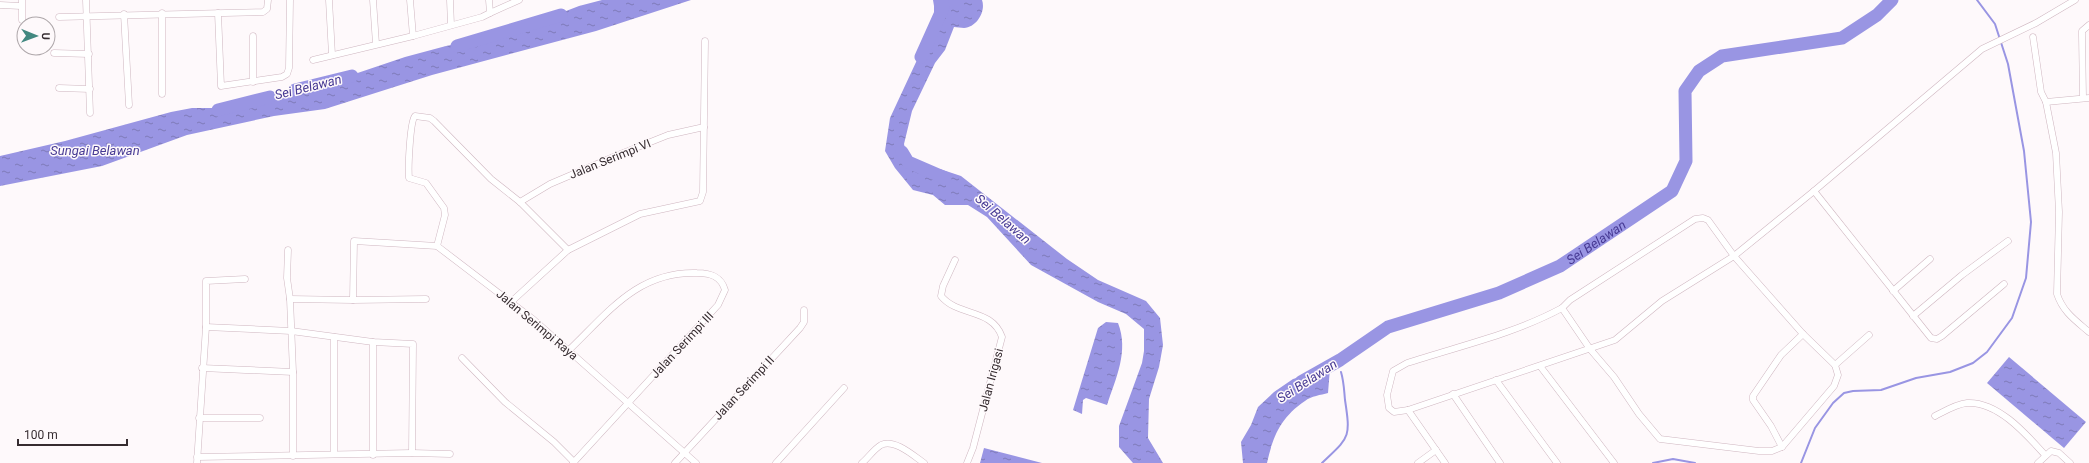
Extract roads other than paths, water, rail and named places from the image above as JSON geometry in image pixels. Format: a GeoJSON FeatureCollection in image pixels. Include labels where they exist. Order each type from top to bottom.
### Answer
{"type":"FeatureCollection","features":[{"type":"Feature","properties":{"kind":"street"},"geometry":{"type":"LineString","coordinates":[[86,0],[90,113]]}},
{"type":"Feature","properties":{"kind":"street"},"geometry":{"type":"LineString","coordinates":[[59,17],[124,14],[263,12],[267,10],[268,0]]}},
{"type":"Feature","properties":{"kind":"street"},"geometry":{"type":"LineString","coordinates":[[218,13],[221,86],[282,77],[287,74],[289,68],[290,0]]}},
{"type":"Feature","properties":{"kind":"street"},"geometry":{"type":"LineString","coordinates":[[329,0],[332,55]]}},
{"type":"Feature","properties":{"kind":"street"},"geometry":{"type":"LineString","coordinates":[[373,0],[376,44]]}},
{"type":"Feature","properties":{"kind":"street"},"geometry":{"type":"LineString","coordinates":[[410,0],[413,36]]}},
{"type":"Feature","properties":{"kind":"street"},"geometry":{"type":"LineString","coordinates":[[450,0],[451,25]]}},
{"type":"Feature","properties":{"kind":"street"},"geometry":{"type":"LineString","coordinates":[[489,0],[490,13]]}},
{"type":"Feature","properties":{"kind":"street"},"geometry":{"type":"LineString","coordinates":[[313,60],[413,36],[451,25],[490,13],[519,0]]}},
{"type":"Feature","properties":{"kind":"street"},"geometry":{"type":"LineString","coordinates":[[1562,308],[1590,349],[1614,377],[1639,414],[1660,439],[1765,452],[1782,447],[1834,386],[1838,375],[1835,365],[1803,334],[1734,256],[1708,220],[1703,218],[1695,219],[1570,300],[1562,308],[1540,319],[1518,328],[1407,363],[1393,371],[1387,395],[1388,404],[1394,412],[1408,410],[1453,394],[1540,366],[1590,349],[1615,340],[1662,301],[1734,256],[1989,44],[2036,23],[2075,0]]}},
{"type":"Feature","properties":{"kind":"street"},"geometry":{"type":"LineString","coordinates":[[0,5],[22,3],[22,16]]}},
{"type":"Feature","properties":{"kind":"street"},"geometry":{"type":"LineString","coordinates":[[124,14],[129,105]]}},
{"type":"Feature","properties":{"kind":"street"},"geometry":{"type":"LineString","coordinates":[[162,14],[162,94]]}},
{"type":"Feature","properties":{"kind":"street"},"geometry":{"type":"LineString","coordinates":[[2046,102],[2086,98],[2082,31],[2089,25]]}},
{"type":"Feature","properties":{"kind":"street"},"geometry":{"type":"LineString","coordinates":[[253,36],[253,82]]}},
{"type":"Feature","properties":{"kind":"street"},"geometry":{"type":"LineString","coordinates":[[2033,37],[2041,92],[2046,102],[2056,153],[2059,212],[2058,294],[2060,305],[2065,313],[2089,332]]}},
{"type":"Feature","properties":{"kind":"street"},"geometry":{"type":"LineString","coordinates":[[511,302],[568,250],[640,214],[700,201],[703,192],[705,41]]}},
{"type":"Feature","properties":{"kind":"street"},"geometry":{"type":"LineString","coordinates":[[56,53],[89,54]]}},
{"type":"Feature","properties":{"kind":"street"},"geometry":{"type":"LineString","coordinates":[[59,88],[90,89]]}},
{"type":"Feature","properties":{"kind":"street"},"geometry":{"type":"LineString","coordinates":[[353,300],[354,241],[437,246],[445,215],[444,208],[426,183],[409,178],[410,143],[414,116],[426,117],[434,121],[491,179],[520,202],[568,250]]}},
{"type":"Feature","properties":{"kind":"street","name":"Jalan Serimpi VI"},"geometry":{"type":"LineString","coordinates":[[520,202],[550,184],[599,162],[668,135],[704,127]]}},
{"type":"Feature","properties":{"kind":"street"},"geometry":{"type":"LineString","coordinates":[[1814,191],[1913,316],[1928,334],[1937,339],[2004,284]]}},
{"type":"Feature","properties":{"kind":"street"},"geometry":{"type":"LineString","coordinates":[[1913,316],[1962,275],[2008,241]]}},
{"type":"Feature","properties":{"kind":"street","name":"Jalan Serimpi Raya"},"geometry":{"type":"LineString","coordinates":[[437,246],[511,302],[629,403],[696,463]]}},
{"type":"Feature","properties":{"kind":"street"},"geometry":{"type":"LineString","coordinates":[[288,250],[287,278],[290,299],[293,372],[293,456]]}},
{"type":"Feature","properties":{"kind":"street"},"geometry":{"type":"LineString","coordinates":[[1893,291],[1930,259]]}},
{"type":"Feature","properties":{"kind":"street","name":"Jalan Irigasi"},"geometry":{"type":"LineString","coordinates":[[955,260],[943,286],[942,296],[947,303],[988,319],[998,327],[1002,337],[975,440],[967,463]]}},
{"type":"Feature","properties":{"kind":"street","name":"Jalan Serimpi III"},"geometry":{"type":"LineString","coordinates":[[568,351],[628,292],[665,275],[680,273],[706,273],[712,274],[723,283],[725,290],[718,305],[574,462]]}},
{"type":"Feature","properties":{"kind":"street"},"geometry":{"type":"LineString","coordinates":[[245,279],[206,281],[206,327],[202,368],[197,460],[334,454],[450,454]]}},
{"type":"Feature","properties":{"kind":"street"},"geometry":{"type":"LineString","coordinates":[[290,299],[426,299]]}},
{"type":"Feature","properties":{"kind":"street","name":"Jalan Serimpi II"},"geometry":{"type":"LineString","coordinates":[[675,463],[800,328],[804,322],[804,310]]}},
{"type":"Feature","properties":{"kind":"street"},"geometry":{"type":"LineString","coordinates":[[206,327],[291,331],[373,342],[413,344],[412,453]]}},
{"type":"Feature","properties":{"kind":"street"},"geometry":{"type":"LineString","coordinates":[[1782,447],[1771,426],[1753,400],[1753,396],[1781,355],[1803,334]]}},
{"type":"Feature","properties":{"kind":"street"},"geometry":{"type":"LineString","coordinates":[[1835,365],[1869,335]]}},
{"type":"Feature","properties":{"kind":"street"},"geometry":{"type":"LineString","coordinates":[[334,337],[334,454]]}},
{"type":"Feature","properties":{"kind":"street"},"geometry":{"type":"LineString","coordinates":[[373,342],[373,455]]}},
{"type":"Feature","properties":{"kind":"street"},"geometry":{"type":"LineString","coordinates":[[462,358],[505,402],[554,442],[574,462]]}},
{"type":"Feature","properties":{"kind":"street"},"geometry":{"type":"LineString","coordinates":[[1540,366],[1614,463]]}},
{"type":"Feature","properties":{"kind":"street"},"geometry":{"type":"LineString","coordinates":[[202,368],[293,372]]}},
{"type":"Feature","properties":{"kind":"street"},"geometry":{"type":"LineString","coordinates":[[1496,380],[1555,462]]}},
{"type":"Feature","properties":{"kind":"street"},"geometry":{"type":"LineString","coordinates":[[776,463],[844,388]]}},
{"type":"Feature","properties":{"kind":"street"},"geometry":{"type":"LineString","coordinates":[[1453,394],[1500,463]]}},
{"type":"Feature","properties":{"kind":"street"},"geometry":{"type":"LineString","coordinates":[[1935,416],[1964,404],[1982,405],[2012,421],[2045,455]]}},
{"type":"Feature","properties":{"kind":"street"},"geometry":{"type":"LineString","coordinates":[[1408,410],[1445,463]]}},
{"type":"Feature","properties":{"kind":"street"},"geometry":{"type":"LineString","coordinates":[[199,418],[260,418]]}},
{"type":"Feature","properties":{"kind":"street"},"geometry":{"type":"LineString","coordinates":[[862,463],[881,445],[888,443],[924,463]]}},
{"type":"Feature","properties":{"kind":"street"},"geometry":{"type":"LineString","coordinates":[[1418,463],[1436,450]]}},
{"type":"Feature","properties":{"kind":"street"},"geometry":{"type":"LineString","coordinates":[[2038,463],[2051,451],[2055,451],[2070,463]]}},
{"type":"Feature","properties":{"kind":"water","name":"Sungai Belawan"},"geometry":{"type":"Polygon","coordinates":[[[602,0],[691,0],[596,31],[432,75],[325,109],[274,116],[187,135],[102,166],[0,186],[0,156],[65,141],[171,112],[192,108],[225,108],[248,103],[282,91],[322,85],[405,57],[446,46],[509,33],[579,6],[602,0]]]}},
{"type":"Feature","properties":{"kind":"water"},"geometry":{"type":"Polygon","coordinates":[[[933,0],[982,0],[983,9],[979,18],[973,25],[964,28],[954,27],[945,50],[935,63],[912,111],[904,144],[908,161],[926,172],[940,169],[961,176],[1067,259],[1098,280],[1146,301],[1160,318],[1163,345],[1159,367],[1149,399],[1148,438],[1163,463],[1133,463],[1119,447],[1119,426],[1142,363],[1144,351],[1144,329],[1126,314],[1098,302],[1031,265],[987,217],[968,205],[945,205],[933,195],[913,190],[895,168],[885,151],[890,118],[917,60],[930,37],[934,24],[933,0]]]}},
{"type":"Feature","properties":{"kind":"water"},"geometry":{"type":"Polygon","coordinates":[[[1106,322],[1118,323],[1122,344],[1120,364],[1107,405],[1086,398],[1083,400],[1082,414],[1073,410],[1098,328],[1106,322]]]}},
{"type":"Feature","properties":{"kind":"water"},"geometry":{"type":"Polygon","coordinates":[[[2009,357],[2086,422],[2064,448],[1987,383],[2009,357]]]}},
{"type":"Feature","properties":{"kind":"water"},"geometry":{"type":"Polygon","coordinates":[[[1330,368],[1328,393],[1307,399],[1290,414],[1279,428],[1275,436],[1267,463],[1243,463],[1241,442],[1251,425],[1258,407],[1274,392],[1293,379],[1330,368]]]}},
{"type":"Feature","properties":{"kind":"water"},"geometry":{"type":"Polygon","coordinates":[[[984,448],[1042,463],[980,463],[984,448]]]}},
{"type":"Feature","properties":{"kind":"waterway","name":"Sei Belawan"},"geometry":{"type":"LineString","coordinates":[[921,57],[943,8],[942,0]]}},
{"type":"Feature","properties":{"kind":"waterway","name":"Sei Belawan"},"geometry":{"type":"LineString","coordinates":[[1301,382],[1340,360],[1388,327],[1499,293],[1560,266],[1672,191],[1686,161],[1685,91],[1699,71],[1722,56],[1842,38],[1877,15],[1892,0]]}},
{"type":"Feature","properties":{"kind":"waterway"},"geometry":{"type":"LineString","coordinates":[[1801,463],[1815,428],[1833,403],[1844,393],[1853,391],[1881,390],[1916,378],[1950,372],[1973,363],[1987,352],[2012,318],[2026,278],[2031,222],[2024,151],[2008,64],[1995,24],[1977,0]]}},
{"type":"Feature","properties":{"kind":"waterway","name":"Sei Belawan"},"geometry":{"type":"LineString","coordinates":[[457,46],[561,15]]}},
{"type":"Feature","properties":{"kind":"waterway","name":"Sei Belawan"},"geometry":{"type":"LineString","coordinates":[[295,90],[352,76]]}},
{"type":"Feature","properties":{"kind":"waterway","name":"Sei Belawan"},"geometry":{"type":"LineString","coordinates":[[218,110],[270,97]]}},
{"type":"Feature","properties":{"kind":"waterway","name":"Sei Belawan"},"geometry":{"type":"LineString","coordinates":[[902,152],[908,162],[945,178]]}},
{"type":"Feature","properties":{"kind":"waterway"},"geometry":{"type":"LineString","coordinates":[[1322,463],[1338,448],[1346,436],[1348,423],[1341,372]]}},
{"type":"Feature","properties":{"kind":"waterway"},"geometry":{"type":"LineString","coordinates":[[1653,463],[1673,459],[1695,463]]}}]}
